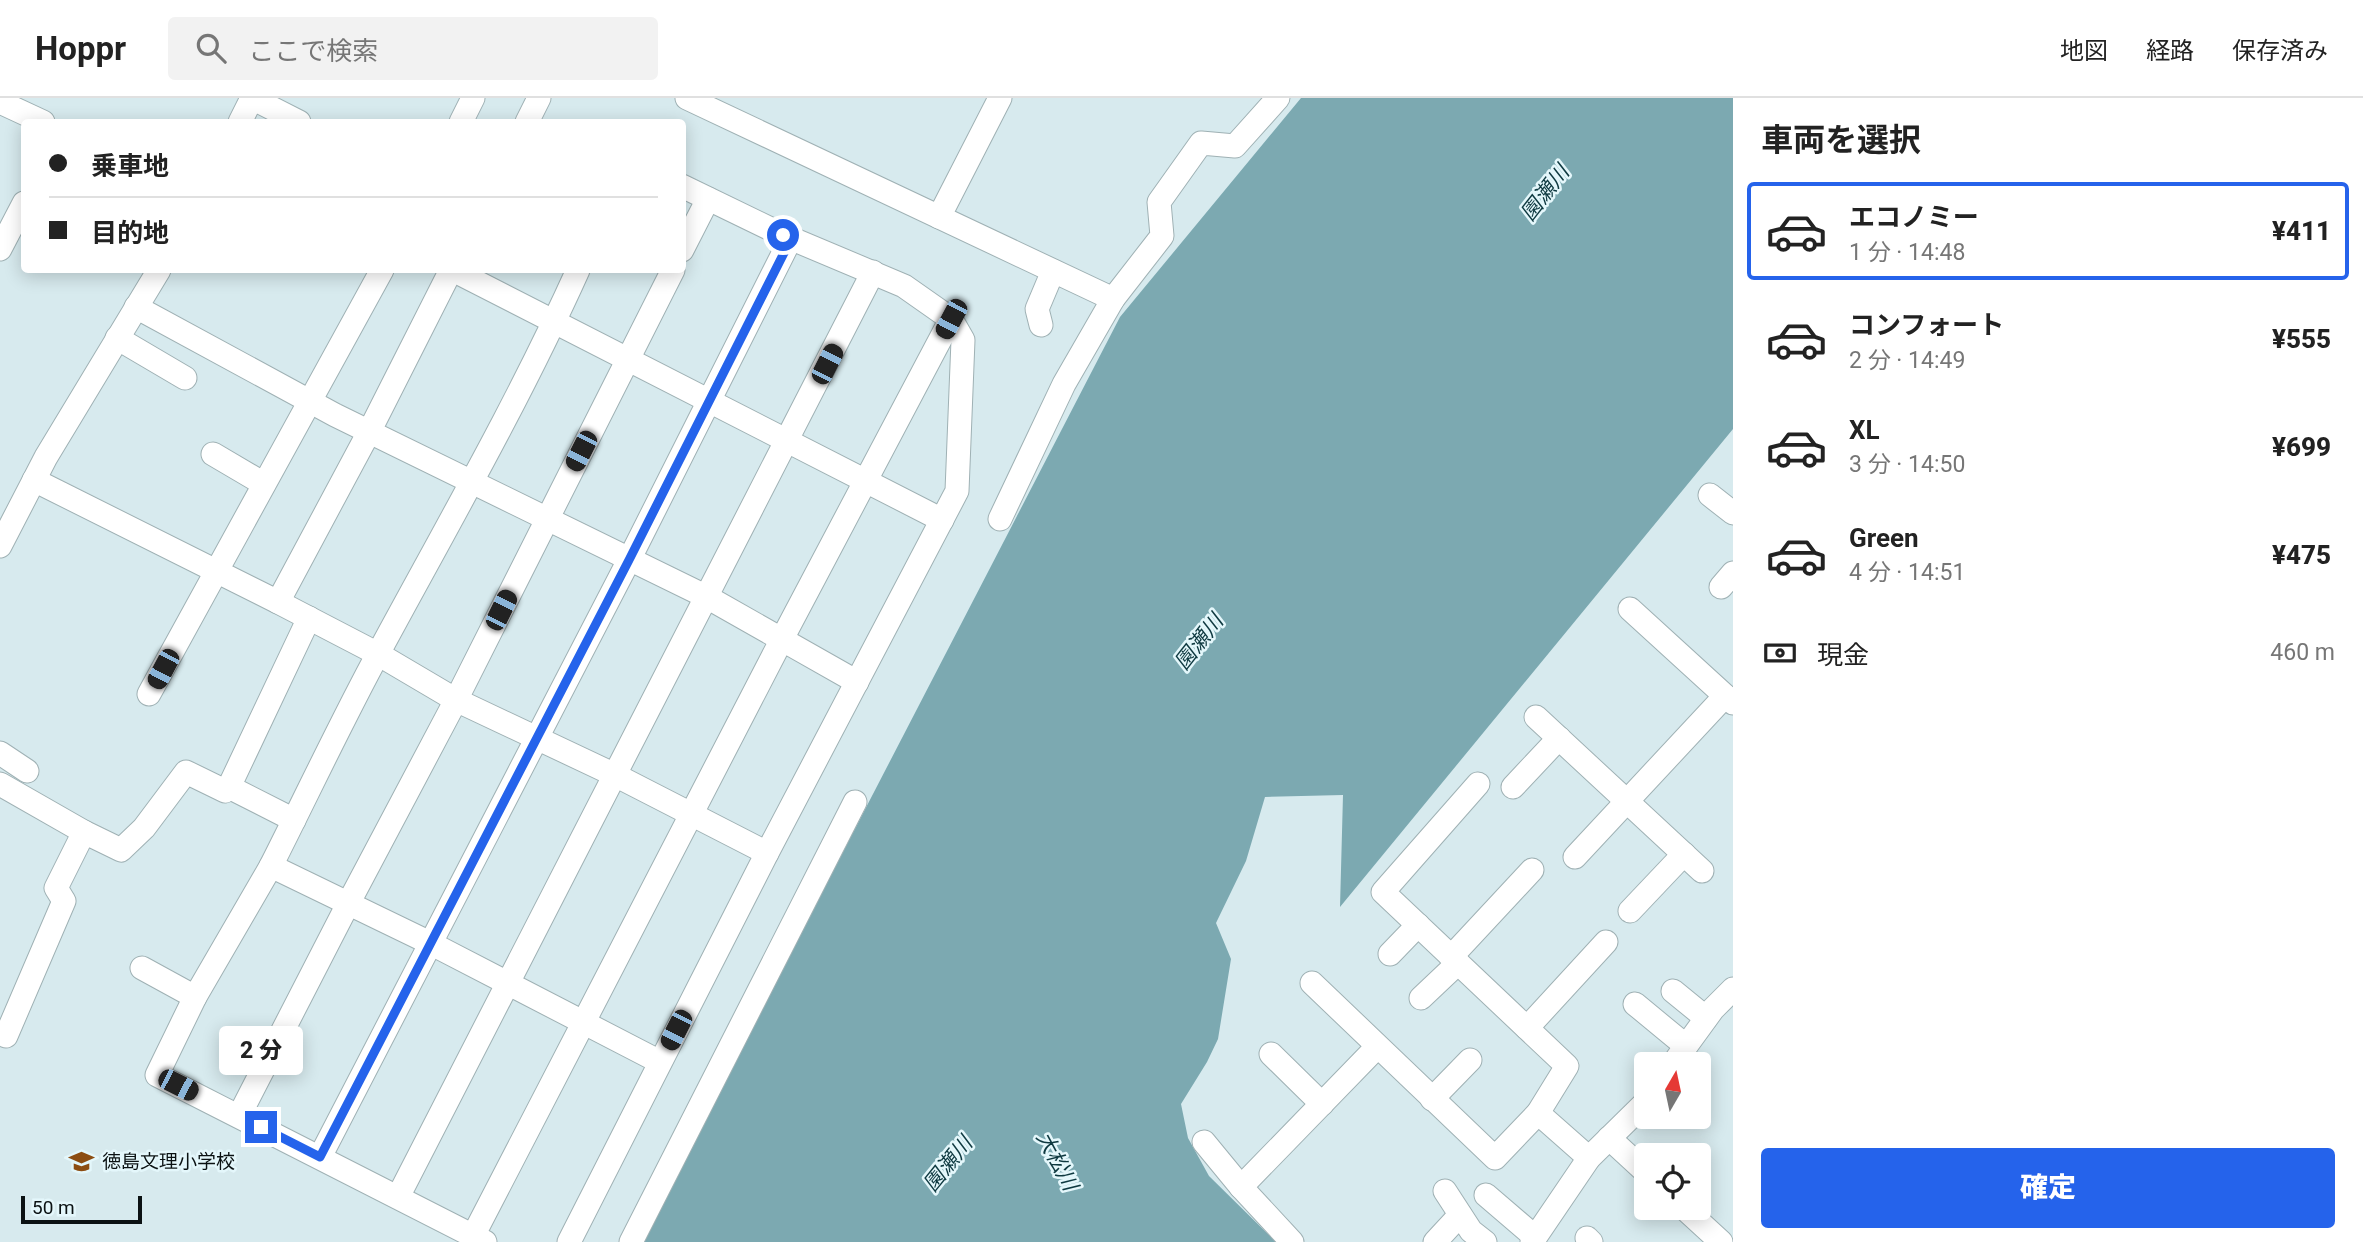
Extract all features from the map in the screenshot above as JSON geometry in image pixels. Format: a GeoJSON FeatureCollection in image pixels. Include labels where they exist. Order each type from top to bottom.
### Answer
{"type":"FeatureCollection","features":[{"type":"Feature","properties":{"kind":"street"},"geometry":{"type":"LineString","coordinates":[[242,119],[252,98],[293,119]]}},
{"type":"Feature","properties":{"kind":"street"},"geometry":{"type":"LineString","coordinates":[[462,119],[473,98]]}},
{"type":"Feature","properties":{"kind":"street"},"geometry":{"type":"LineString","coordinates":[[687,98],[1113,299]]}},
{"type":"Feature","properties":{"kind":"street"},"geometry":{"type":"LineString","coordinates":[[939,217],[1000,98]]}},
{"type":"Feature","properties":{"kind":"street"},"geometry":{"type":"LineString","coordinates":[[1000,519],[1064,384],[1113,299],[1162,236],[1159,202],[1201,143],[1235,146],[1278,98]]}},
{"type":"Feature","properties":{"kind":"street"},"geometry":{"type":"LineString","coordinates":[[0,102],[37,119]]}},
{"type":"Feature","properties":{"kind":"street"},"geometry":{"type":"LineString","coordinates":[[569,1242],[767,853],[957,491],[964,340],[951,319],[904,286],[791,239],[686,189]]}},
{"type":"Feature","properties":{"kind":"street"},"geometry":{"type":"LineString","coordinates":[[686,242],[708,199]]}},
{"type":"Feature","properties":{"kind":"street"},"geometry":{"type":"LineString","coordinates":[[1,244],[21,208]]}},
{"type":"Feature","properties":{"kind":"street"},"geometry":{"type":"LineString","coordinates":[[320,1157],[538,738],[791,239]]}},
{"type":"Feature","properties":{"kind":"street"},"geometry":{"type":"LineString","coordinates":[[1041,325],[1037,309],[1053,271]]}},
{"type":"Feature","properties":{"kind":"street"},"geometry":{"type":"LineString","coordinates":[[398,1197],[873,272]]}},
{"type":"Feature","properties":{"kind":"street"},"geometry":{"type":"LineString","coordinates":[[0,546],[34,480],[157,273]]}},
{"type":"Feature","properties":{"kind":"street"},"geometry":{"type":"LineString","coordinates":[[149,694],[380,273]]}},
{"type":"Feature","properties":{"kind":"street"},"geometry":{"type":"LineString","coordinates":[[278,601],[450,273]]}},
{"type":"Feature","properties":{"kind":"street"},"geometry":{"type":"LineString","coordinates":[[458,273],[942,520]]}},
{"type":"Feature","properties":{"kind":"street"},"geometry":{"type":"LineString","coordinates":[[577,273],[472,483],[378,654],[271,866],[195,997],[157,1075],[479,1239],[583,1023],[951,319]]}},
{"type":"Feature","properties":{"kind":"street"},"geometry":{"type":"LineString","coordinates":[[239,1116],[456,700],[671,273]]}},
{"type":"Feature","properties":{"kind":"street"},"geometry":{"type":"LineString","coordinates":[[136,307],[369,432],[707,597],[857,682]]}},
{"type":"Feature","properties":{"kind":"street"},"geometry":{"type":"LineString","coordinates":[[117,338],[185,378]]}},
{"type":"Feature","properties":{"kind":"street"},"geometry":{"type":"LineString","coordinates":[[213,454],[264,484]]}},
{"type":"Feature","properties":{"kind":"street"},"geometry":{"type":"LineString","coordinates":[[34,480],[278,601],[378,654],[456,700],[615,775],[767,853]]}},
{"type":"Feature","properties":{"kind":"street"},"geometry":{"type":"LineString","coordinates":[[1710,495],[1733,513]]}},
{"type":"Feature","properties":{"kind":"street"},"geometry":{"type":"LineString","coordinates":[[1574,857],[1729,700],[1630,609]]}},
{"type":"Feature","properties":{"kind":"street"},"geometry":{"type":"LineString","coordinates":[[0,784],[121,850],[144,828],[186,772],[225,791],[229,787],[309,618]]}},
{"type":"Feature","properties":{"kind":"street"},"geometry":{"type":"LineString","coordinates":[[1536,717],[1702,871]]}},
{"type":"Feature","properties":{"kind":"street"},"geometry":{"type":"LineString","coordinates":[[1513,787],[1559,738]]}},
{"type":"Feature","properties":{"kind":"street"},"geometry":{"type":"LineString","coordinates":[[0,753],[27,771]]}},
{"type":"Feature","properties":{"kind":"street"},"geometry":{"type":"LineString","coordinates":[[1312,983],[1495,1158],[1538,1112],[1567,1066],[1383,892],[1478,784]]}},
{"type":"Feature","properties":{"kind":"street"},"geometry":{"type":"LineString","coordinates":[[229,787],[294,820]]}},
{"type":"Feature","properties":{"kind":"street"},"geometry":{"type":"LineString","coordinates":[[631,1242],[855,802]]}},
{"type":"Feature","properties":{"kind":"street"},"geometry":{"type":"LineString","coordinates":[[6,1036],[64,901],[56,888],[84,832]]}},
{"type":"Feature","properties":{"kind":"street"},"geometry":{"type":"LineString","coordinates":[[1630,911],[1684,854]]}},
{"type":"Feature","properties":{"kind":"street"},"geometry":{"type":"LineString","coordinates":[[271,866],[430,943],[660,1062]]}},
{"type":"Feature","properties":{"kind":"street"},"geometry":{"type":"LineString","coordinates":[[1421,998],[1532,870]]}},
{"type":"Feature","properties":{"kind":"street"},"geometry":{"type":"LineString","coordinates":[[1390,954],[1418,925]]}},
{"type":"Feature","properties":{"kind":"street"},"geometry":{"type":"LineString","coordinates":[[1527,1028],[1606,942]]}},
{"type":"Feature","properties":{"kind":"street"},"geometry":{"type":"LineString","coordinates":[[142,968],[195,997]]}},
{"type":"Feature","properties":{"kind":"street"},"geometry":{"type":"LineString","coordinates":[[1682,1052],[1706,1018],[1733,989]]}},
{"type":"Feature","properties":{"kind":"street"},"geometry":{"type":"LineString","coordinates":[[1673,991],[1706,1018]]}},
{"type":"Feature","properties":{"kind":"street"},"geometry":{"type":"LineString","coordinates":[[1635,1004],[1677,1052]]}},
{"type":"Feature","properties":{"kind":"street"},"geometry":{"type":"LineString","coordinates":[[1241,1187],[1377,1047]]}},
{"type":"Feature","properties":{"kind":"street"},"geometry":{"type":"LineString","coordinates":[[1271,1054],[1322,1104]]}},
{"type":"Feature","properties":{"kind":"street"},"geometry":{"type":"LineString","coordinates":[[1432,1099],[1470,1060]]}},
{"type":"Feature","properties":{"kind":"street"},"geometry":{"type":"LineString","coordinates":[[1538,1112],[1589,1158]]}},
{"type":"Feature","properties":{"kind":"street"},"geometry":{"type":"LineString","coordinates":[[1486,1195],[1534,1240],[1589,1158],[1634,1114]]}},
{"type":"Feature","properties":{"kind":"street"},"geometry":{"type":"LineString","coordinates":[[1609,1138],[1634,1161]]}},
{"type":"Feature","properties":{"kind":"street"},"geometry":{"type":"LineString","coordinates":[[1204,1142],[1292,1242]]}},
{"type":"Feature","properties":{"kind":"street"},"geometry":{"type":"LineString","coordinates":[[1445,1191],[1471,1231],[1485,1242]]}},
{"type":"Feature","properties":{"kind":"street"},"geometry":{"type":"LineString","coordinates":[[1435,1242],[1461,1215]]}},
{"type":"Feature","properties":{"kind":"street"},"geometry":{"type":"LineString","coordinates":[[1697,1220],[1721,1242]]}},
{"type":"Feature","properties":{"kind":"water"},"geometry":{"type":"Polygon","coordinates":[[[1301,98],[1733,98],[1733,429],[1340,907],[1343,795],[1265,797],[1246,861],[1216,923],[1231,959],[1218,1039],[1181,1104],[1188,1138],[1209,1176],[1276,1242],[641,1242],[1120,317],[1301,98]]]}},
{"type":"Feature","properties":{"kind":"place","name":"徳島文理小学校"},"geometry":{"type":"Point","coordinates":[82,1161]}},
{"type":"Feature","properties":{"kind":"route"},"geometry":{"type":"LineString","coordinates":[[261,1127],[320,1157],[629,560],[791,239],[783,235]]}},
{"type":"Feature","properties":{"kind":"water label","name":"園瀬川"},"geometry":{"type":"Point","coordinates":[1545,193]}},
{"type":"Feature","properties":{"kind":"water label","name":"園瀬川"},"geometry":{"type":"Point","coordinates":[1199,642]}},
{"type":"Feature","properties":{"kind":"water label","name":"大松川"},"geometry":{"type":"Point","coordinates":[1057,1161]}},
{"type":"Feature","properties":{"kind":"water label","name":"園瀬川"},"geometry":{"type":"Point","coordinates":[948,1164]}}]}
